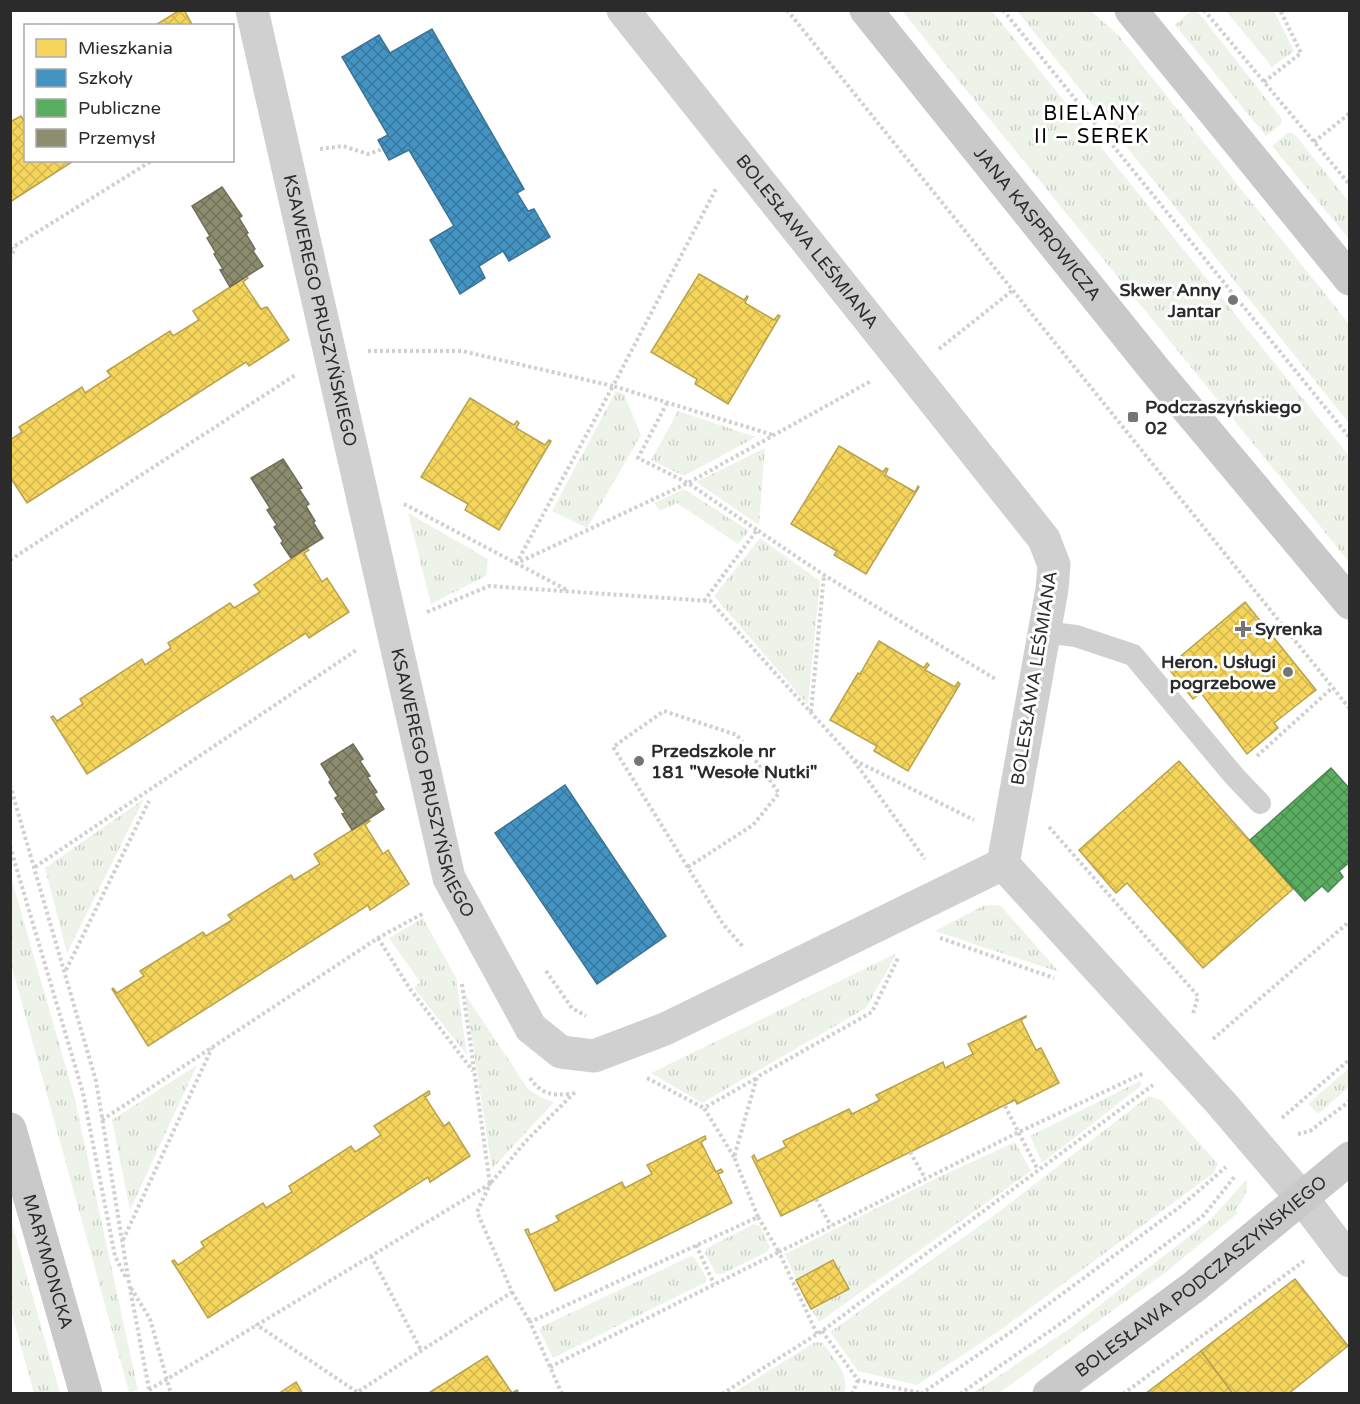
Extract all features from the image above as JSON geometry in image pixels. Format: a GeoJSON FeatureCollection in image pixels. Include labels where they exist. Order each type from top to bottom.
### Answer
{"type":"FeatureCollection","features":[{"type":"Feature","properties":{"kind":"street","name":"KSAWEREGO PRUSZYŃSKIEGO"},"geometry":{"type":"LineString","coordinates":[[252,10],[449,878],[531,1028],[561,1052],[594,1056],[665,1029],[1003,864]]}},
{"type":"Feature","properties":{"kind":"street","name":"BOLESŁAWA LEŚMIANA"},"geometry":{"type":"LineString","coordinates":[[623,10],[1044,539],[1054,565],[1052,589],[1003,864]]}},
{"type":"Feature","properties":{"kind":"street","name":"JANA KASPROWICZA"},"geometry":{"type":"LineString","coordinates":[[867,10],[1147,361],[1350,603]]}},
{"type":"Feature","properties":{"kind":"street"},"geometry":{"type":"LineString","coordinates":[[1131,10],[1350,279]]}},
{"type":"Feature","properties":{"kind":"street"},"geometry":{"type":"LineString","coordinates":[[1003,864],[1221,1103],[1302,1198],[1341,1250]]}},
{"type":"Feature","properties":{"kind":"street","name":"MARYMONCKA"},"geometry":{"type":"LineString","coordinates":[[10,1129],[86,1394]]}},
{"type":"Feature","properties":{"kind":"street","name":"BOLESŁAWA PODCZASZYŃSKIEGO"},"geometry":{"type":"LineString","coordinates":[[1049,1394],[1195,1286],[1350,1158]]}},
{"type":"Feature","properties":{"kind":"lane"},"geometry":{"type":"LineString","coordinates":[[1043,632],[1076,636],[1133,656],[1235,777],[1260,803]]}},
{"type":"Feature","properties":{"kind":"path"},"geometry":{"type":"LineString","coordinates":[[787,10],[1350,710]]}},
{"type":"Feature","properties":{"kind":"path"},"geometry":{"type":"LineString","coordinates":[[1003,10],[1350,438]]}},
{"type":"Feature","properties":{"kind":"path"},"geometry":{"type":"LineString","coordinates":[[1204,10],[1350,185]]}},
{"type":"Feature","properties":{"kind":"path"},"geometry":{"type":"LineString","coordinates":[[1264,82],[1301,53],[1280,10]]}},
{"type":"Feature","properties":{"kind":"path"},"geometry":{"type":"LineString","coordinates":[[1314,142],[1350,113]]}},
{"type":"Feature","properties":{"kind":"path"},"geometry":{"type":"LineString","coordinates":[[314,150],[343,146],[368,154],[383,149]]}},
{"type":"Feature","properties":{"kind":"path"},"geometry":{"type":"LineString","coordinates":[[10,249],[150,162]]}},
{"type":"Feature","properties":{"kind":"path"},"geometry":{"type":"LineString","coordinates":[[515,564],[613,386],[718,184]]}},
{"type":"Feature","properties":{"kind":"path"},"geometry":{"type":"LineString","coordinates":[[10,259],[15,246]]}},
{"type":"Feature","properties":{"kind":"path"},"geometry":{"type":"LineString","coordinates":[[936,352],[1013,290]]}},
{"type":"Feature","properties":{"kind":"path"},"geometry":{"type":"LineString","coordinates":[[359,351],[462,351],[613,386],[774,435]]}},
{"type":"Feature","properties":{"kind":"path"},"geometry":{"type":"LineString","coordinates":[[10,560],[300,372]]}},
{"type":"Feature","properties":{"kind":"path"},"geometry":{"type":"LineString","coordinates":[[515,564],[688,483],[875,378]]}},
{"type":"Feature","properties":{"kind":"path"},"geometry":{"type":"LineString","coordinates":[[667,403],[638,458],[688,483],[824,575],[1005,684]]}},
{"type":"Feature","properties":{"kind":"path"},"geometry":{"type":"LineString","coordinates":[[403,504],[570,592]]}},
{"type":"Feature","properties":{"kind":"path"},"geometry":{"type":"LineString","coordinates":[[704,601],[757,530]]}},
{"type":"Feature","properties":{"kind":"path"},"geometry":{"type":"LineString","coordinates":[[811,712],[824,575]]}},
{"type":"Feature","properties":{"kind":"path"},"geometry":{"type":"LineString","coordinates":[[419,615],[489,586],[710,601],[854,760],[926,861]]}},
{"type":"Feature","properties":{"kind":"path"},"geometry":{"type":"LineString","coordinates":[[35,867],[361,647]]}},
{"type":"Feature","properties":{"kind":"path"},"geometry":{"type":"LineString","coordinates":[[1235,777],[1332,687]]}},
{"type":"Feature","properties":{"kind":"path"},"geometry":{"type":"LineString","coordinates":[[687,867],[753,825],[779,793],[737,735],[664,711],[613,747],[687,867],[723,924],[744,948]]}},
{"type":"Feature","properties":{"kind":"path"},"geometry":{"type":"LineString","coordinates":[[854,760],[983,824]]}},
{"type":"Feature","properties":{"kind":"path"},"geometry":{"type":"LineString","coordinates":[[10,785],[96,1081],[149,1392],[489,1184]]}},
{"type":"Feature","properties":{"kind":"path"},"geometry":{"type":"LineString","coordinates":[[65,971],[149,801]]}},
{"type":"Feature","properties":{"kind":"path"},"geometry":{"type":"LineString","coordinates":[[1046,823],[1198,996],[1192,1017]]}},
{"type":"Feature","properties":{"kind":"path"},"geometry":{"type":"LineString","coordinates":[[10,846],[83,1093],[115,1256],[150,1319],[171,1394]]}},
{"type":"Feature","properties":{"kind":"path"},"geometry":{"type":"LineString","coordinates":[[102,1120],[378,938],[430,910]]}},
{"type":"Feature","properties":{"kind":"path"},"geometry":{"type":"LineString","coordinates":[[1206,1046],[1350,921]]}},
{"type":"Feature","properties":{"kind":"path"},"geometry":{"type":"LineString","coordinates":[[934,936],[1058,980]]}},
{"type":"Feature","properties":{"kind":"path"},"geometry":{"type":"LineString","coordinates":[[378,938],[410,989],[474,1071]]}},
{"type":"Feature","properties":{"kind":"path"},"geometry":{"type":"LineString","coordinates":[[704,1108],[872,1012],[902,950]]}},
{"type":"Feature","properties":{"kind":"path"},"geometry":{"type":"LineString","coordinates":[[539,962],[572,1008],[592,1019]]}},
{"type":"Feature","properties":{"kind":"path"},"geometry":{"type":"LineString","coordinates":[[461,982],[489,1184]]}},
{"type":"Feature","properties":{"kind":"path"},"geometry":{"type":"LineString","coordinates":[[122,1242],[212,1047]]}},
{"type":"Feature","properties":{"kind":"path"},"geometry":{"type":"LineString","coordinates":[[960,1394],[1067,1319],[1204,1215],[1258,1149],[1350,1059]]}},
{"type":"Feature","properties":{"kind":"path"},"geometry":{"type":"LineString","coordinates":[[550,1367],[1019,1131],[1148,1071]]}},
{"type":"Feature","properties":{"kind":"path"},"geometry":{"type":"LineString","coordinates":[[644,1077],[704,1108],[734,1157],[758,1217],[779,1252],[817,1334]]}},
{"type":"Feature","properties":{"kind":"path"},"geometry":{"type":"LineString","coordinates":[[734,1157],[757,1077]]}},
{"type":"Feature","properties":{"kind":"path"},"geometry":{"type":"LineString","coordinates":[[722,1394],[822,1331],[1157,1082]]}},
{"type":"Feature","properties":{"kind":"path"},"geometry":{"type":"LineString","coordinates":[[562,1394],[530,1322],[512,1292],[477,1212],[489,1184],[526,1141],[573,1093],[583,1089]]}},
{"type":"Feature","properties":{"kind":"path"},"geometry":{"type":"LineString","coordinates":[[822,1331],[858,1380],[921,1393],[1008,1334],[1258,1149],[1282,1138],[1310,1131],[1350,1101]]}},
{"type":"Feature","properties":{"kind":"path"},"geometry":{"type":"LineString","coordinates":[[1005,1106],[1038,1170]]}},
{"type":"Feature","properties":{"kind":"path"},"geometry":{"type":"LineString","coordinates":[[910,1152],[925,1178]]}},
{"type":"Feature","properties":{"kind":"path"},"geometry":{"type":"LineString","coordinates":[[816,1198],[831,1226]]}},
{"type":"Feature","properties":{"kind":"path"},"geometry":{"type":"LineString","coordinates":[[530,1322],[758,1217]]}},
{"type":"Feature","properties":{"kind":"path"},"geometry":{"type":"LineString","coordinates":[[696,1245],[714,1284]]}},
{"type":"Feature","properties":{"kind":"path"},"geometry":{"type":"LineString","coordinates":[[1123,1394],[1341,1250]]}},
{"type":"Feature","properties":{"kind":"path"},"geometry":{"type":"LineString","coordinates":[[371,1256],[421,1350]]}},
{"type":"Feature","properties":{"kind":"path"},"geometry":{"type":"LineString","coordinates":[[257,1325],[360,1392],[512,1292]]}},
{"type":"Feature","properties":{"kind":"path"},"geometry":{"type":"LineString","coordinates":[[852,1394],[858,1380]]}},
{"type":"Feature","properties":{"kind":"green space"},"geometry":{"type":"Polygon","coordinates":[[[902,11],[992,11],[1349,456],[1349,562],[902,11]]]}},
{"type":"Feature","properties":{"kind":"green space"},"geometry":{"type":"Polygon","coordinates":[[[1017,11],[1091,11],[1118,35],[1349,324],[1349,423],[1017,11]]]}},
{"type":"Feature","properties":{"kind":"green space"},"geometry":{"type":"Polygon","coordinates":[[[1191,11],[1197,11],[1282,119],[1281,124],[1266,136],[1175,25],[1191,11]]]}},
{"type":"Feature","properties":{"kind":"green space"},"geometry":{"type":"Polygon","coordinates":[[[1226,11],[1274,11],[1294,51],[1272,67],[1226,11]]]}},
{"type":"Feature","properties":{"kind":"green space"},"geometry":{"type":"Polygon","coordinates":[[[1288,133],[1297,137],[1349,202],[1349,239],[1272,146],[1288,133]]]}},
{"type":"Feature","properties":{"kind":"green space"},"geometry":{"type":"Polygon","coordinates":[[[616,391],[624,394],[641,435],[587,528],[552,511],[616,391]]]}},
{"type":"Feature","properties":{"kind":"green space"},"geometry":{"type":"Polygon","coordinates":[[[678,411],[756,437],[684,476],[651,460],[678,411]]]}},
{"type":"Feature","properties":{"kind":"green space"},"geometry":{"type":"Polygon","coordinates":[[[765,448],[759,525],[696,482],[765,448]]]}},
{"type":"Feature","properties":{"kind":"green space"},"geometry":{"type":"Polygon","coordinates":[[[684,489],[749,531],[738,544],[677,503],[660,511],[654,503],[684,489]]]}},
{"type":"Feature","properties":{"kind":"green space"},"geometry":{"type":"Polygon","coordinates":[[[408,513],[488,559],[486,576],[431,604],[408,513]]]}},
{"type":"Feature","properties":{"kind":"green space"},"geometry":{"type":"Polygon","coordinates":[[[760,538],[820,581],[808,705],[714,596],[760,538]]]}},
{"type":"Feature","properties":{"kind":"green space"},"geometry":{"type":"Polygon","coordinates":[[[144,799],[67,953],[45,868],[144,799]]]}},
{"type":"Feature","properties":{"kind":"green space"},"geometry":{"type":"Polygon","coordinates":[[[11,877],[74,1095],[138,1390],[129,1392],[11,964],[11,877]]]}},
{"type":"Feature","properties":{"kind":"green space"},"geometry":{"type":"Polygon","coordinates":[[[983,906],[1001,906],[1059,972],[935,931],[983,906]]]}},
{"type":"Feature","properties":{"kind":"green space"},"geometry":{"type":"Polygon","coordinates":[[[423,918],[456,978],[467,1055],[414,988],[420,982],[389,938],[423,918]]]}},
{"type":"Feature","properties":{"kind":"green space"},"geometry":{"type":"Polygon","coordinates":[[[897,953],[866,1008],[702,1103],[651,1073],[897,953]]]}},
{"type":"Feature","properties":{"kind":"green space"},"geometry":{"type":"Polygon","coordinates":[[[465,994],[528,1089],[554,1102],[492,1169],[465,994]]]}},
{"type":"Feature","properties":{"kind":"green space"},"geometry":{"type":"Polygon","coordinates":[[[197,1065],[130,1210],[112,1120],[197,1065]]]}},
{"type":"Feature","properties":{"kind":"green space"},"geometry":{"type":"Polygon","coordinates":[[[1349,1068],[1349,1087],[1318,1114],[1308,1104],[1349,1068]]]}},
{"type":"Feature","properties":{"kind":"green space"},"geometry":{"type":"Polygon","coordinates":[[[1140,1081],[1142,1085],[1042,1163],[1030,1136],[1140,1081]]]}},
{"type":"Feature","properties":{"kind":"green space"},"geometry":{"type":"Polygon","coordinates":[[[1149,1096],[1161,1100],[1217,1163],[1215,1172],[999,1331],[917,1385],[858,1371],[830,1332],[992,1217],[1149,1096]]]}},
{"type":"Feature","properties":{"kind":"green space"},"geometry":{"type":"Polygon","coordinates":[[[1015,1142],[1031,1171],[819,1322],[811,1309],[849,1289],[833,1260],[796,1280],[785,1254],[1015,1142]]]}},
{"type":"Feature","properties":{"kind":"green space"},"geometry":{"type":"Polygon","coordinates":[[[1247,1179],[1245,1196],[1235,1210],[1238,1213],[1166,1272],[999,1393],[973,1393],[1069,1329],[1210,1220],[1247,1179]]]}},
{"type":"Feature","properties":{"kind":"green space"},"geometry":{"type":"Polygon","coordinates":[[[11,1219],[60,1393],[34,1393],[11,1311],[11,1219]]]}},
{"type":"Feature","properties":{"kind":"green space"},"geometry":{"type":"Polygon","coordinates":[[[754,1224],[760,1226],[770,1247],[767,1252],[722,1274],[716,1274],[705,1253],[707,1248],[754,1224]]]}},
{"type":"Feature","properties":{"kind":"green space"},"geometry":{"type":"Polygon","coordinates":[[[691,1256],[694,1257],[707,1279],[704,1283],[553,1358],[540,1331],[541,1327],[691,1256]]]}},
{"type":"Feature","properties":{"kind":"green space"},"geometry":{"type":"Polygon","coordinates":[[[815,1342],[823,1343],[840,1367],[846,1386],[844,1393],[733,1393],[815,1342]]]}},
{"type":"Feature","properties":{"kind":"building: Mieszkania"},"geometry":{"type":"Polygon","coordinates":[[[180,10],[184,10],[192,24],[157,24],[180,10]]]}},
{"type":"Feature","properties":{"kind":"building: Mieszkania"},"geometry":{"type":"Polygon","coordinates":[[[21,116],[24,121],[24,162],[72,162],[10,202],[10,122],[21,116]]]}},
{"type":"Feature","properties":{"kind":"building: Mieszkania"},"geometry":{"type":"Polygon","coordinates":[[[699,274],[744,300],[747,296],[745,303],[774,320],[778,315],[780,316],[728,404],[695,384],[697,379],[651,352],[699,274]]]}},
{"type":"Feature","properties":{"kind":"building: Mieszkania"},"geometry":{"type":"Polygon","coordinates":[[[247,276],[248,278],[243,282],[261,309],[267,307],[289,340],[249,366],[246,362],[27,503],[10,477],[10,440],[22,432],[19,427],[82,387],[85,393],[111,376],[107,371],[170,331],[173,336],[199,320],[193,311],[247,276]]]}},
{"type":"Feature","properties":{"kind":"building: Mieszkania"},"geometry":{"type":"Polygon","coordinates":[[[470,398],[514,425],[517,421],[519,423],[516,428],[545,445],[549,440],[551,441],[499,530],[465,510],[468,504],[421,477],[470,398]]]}},
{"type":"Feature","properties":{"kind":"building: Mieszkania"},"geometry":{"type":"Polygon","coordinates":[[[839,446],[883,472],[886,468],[888,469],[885,475],[915,492],[919,487],[866,574],[834,555],[837,551],[791,524],[839,446]]]}},
{"type":"Feature","properties":{"kind":"building: Mieszkania"},"geometry":{"type":"Polygon","coordinates":[[[307,548],[309,550],[304,553],[322,582],[327,578],[349,612],[309,638],[306,633],[87,774],[51,717],[53,716],[57,721],[83,704],[80,699],[142,659],[145,665],[171,648],[168,643],[230,603],[234,608],[260,592],[254,585],[307,548]]]}},
{"type":"Feature","properties":{"kind":"building: Mieszkania"},"geometry":{"type":"Polygon","coordinates":[[[1245,602],[1316,690],[1274,723],[1278,728],[1247,754],[1201,693],[1193,699],[1164,663],[1166,660],[1169,666],[1245,602]]]}},
{"type":"Feature","properties":{"kind":"building: Mieszkania"},"geometry":{"type":"Polygon","coordinates":[[[879,641],[924,668],[927,663],[929,665],[925,670],[955,687],[958,682],[960,684],[908,771],[874,751],[877,746],[830,720],[879,641]]]}},
{"type":"Feature","properties":{"kind":"building: Mieszkania"},"geometry":{"type":"Polygon","coordinates":[[[1179,761],[1293,889],[1203,968],[1127,883],[1116,893],[1079,850],[1179,761]]]}},
{"type":"Feature","properties":{"kind":"building: Mieszkania"},"geometry":{"type":"Polygon","coordinates":[[[368,820],[370,821],[365,825],[383,854],[388,850],[409,884],[370,910],[368,905],[148,1046],[112,989],[117,993],[144,976],[140,971],[203,932],[206,936],[232,920],[228,915],[291,875],[294,880],[320,864],[314,854],[368,820]]]}},
{"type":"Feature","properties":{"kind":"building: Mieszkania"},"geometry":{"type":"Polygon","coordinates":[[[1026,1016],[1021,1020],[1036,1050],[1041,1048],[1059,1083],[1017,1104],[1015,1100],[781,1216],[752,1157],[754,1155],[757,1161],[786,1147],[783,1141],[849,1109],[852,1114],[880,1100],[876,1095],[943,1062],[945,1068],[973,1054],[968,1044],[1026,1016]]]}},
{"type":"Feature","properties":{"kind":"building: Mieszkania"},"geometry":{"type":"Polygon","coordinates":[[[429,1091],[430,1094],[425,1097],[444,1126],[449,1122],[470,1156],[430,1182],[428,1177],[208,1318],[172,1261],[174,1260],[178,1265],[204,1247],[201,1242],[263,1203],[266,1208],[292,1192],[289,1186],[351,1146],[355,1152],[381,1135],[374,1126],[429,1091]]]}},
{"type":"Feature","properties":{"kind":"building: Mieszkania"},"geometry":{"type":"Polygon","coordinates":[[[705,1136],[706,1139],[701,1142],[716,1172],[721,1169],[723,1172],[718,1174],[732,1203],[555,1291],[525,1230],[528,1229],[530,1235],[559,1221],[556,1216],[622,1182],[625,1188],[652,1174],[647,1165],[705,1136]]]}},
{"type":"Feature","properties":{"kind":"building: Mieszkania"},"geometry":{"type":"Polygon","coordinates":[[[833,1260],[849,1289],[811,1309],[796,1280],[833,1260]]]}},
{"type":"Feature","properties":{"kind":"building: Mieszkania"},"geometry":{"type":"Polygon","coordinates":[[[1295,1279],[1348,1346],[1288,1394],[1233,1394],[1201,1351],[1295,1279]]]}},
{"type":"Feature","properties":{"kind":"building: Mieszkania"},"geometry":{"type":"Polygon","coordinates":[[[1201,1351],[1233,1394],[1145,1394],[1201,1351]]]}},
{"type":"Feature","properties":{"kind":"building: Mieszkania"},"geometry":{"type":"Polygon","coordinates":[[[487,1356],[512,1393],[517,1390],[519,1394],[427,1394],[487,1356]]]}},
{"type":"Feature","properties":{"kind":"building: Mieszkania"},"geometry":{"type":"Polygon","coordinates":[[[296,1382],[303,1394],[278,1394],[296,1382]]]}},
{"type":"Feature","properties":{"kind":"building: Szkoły"},"geometry":{"type":"Polygon","coordinates":[[[432,29],[524,189],[517,193],[528,211],[534,209],[550,237],[509,261],[503,251],[479,266],[485,278],[460,294],[430,240],[454,226],[409,150],[389,160],[378,140],[388,135],[342,57],[379,35],[390,53],[432,29]]]}},
{"type":"Feature","properties":{"kind":"building: Szkoły"},"geometry":{"type":"Polygon","coordinates":[[[565,785],[666,936],[597,984],[495,833],[565,785]]]}},
{"type":"Feature","properties":{"kind":"building: Publiczne"},"geometry":{"type":"Polygon","coordinates":[[[1331,768],[1350,789],[1350,862],[1339,871],[1343,877],[1328,892],[1322,886],[1305,901],[1250,840],[1331,768]]]}},
{"type":"Feature","properties":{"kind":"building: Przemysł"},"geometry":{"type":"Polygon","coordinates":[[[222,187],[242,216],[239,218],[255,249],[253,251],[263,266],[230,287],[220,270],[223,269],[207,238],[210,236],[192,206],[222,187]]]}},
{"type":"Feature","properties":{"kind":"building: Przemysł"},"geometry":{"type":"Polygon","coordinates":[[[283,459],[302,488],[299,489],[309,504],[306,506],[323,538],[291,558],[274,527],[277,525],[267,510],[270,508],[251,478],[283,459]]]}},
{"type":"Feature","properties":{"kind":"building: Przemysł"},"geometry":{"type":"Polygon","coordinates":[[[353,744],[363,759],[360,761],[370,776],[367,777],[377,792],[374,794],[384,809],[352,830],[335,798],[338,796],[329,782],[331,780],[321,764],[353,744]]]}},
{"type":"Feature","properties":{"kind":"place","name":"Skwer Anny Jantar"},"geometry":{"type":"Point","coordinates":[1233,300]}},
{"type":"Feature","properties":{"kind":"place","name":"Podczaszyńskiego 02"},"geometry":{"type":"Point","coordinates":[1133,417]}},
{"type":"Feature","properties":{"kind":"place","name":"Syrenka"},"geometry":{"type":"Point","coordinates":[1243,629]}},
{"type":"Feature","properties":{"kind":"place","name":"Heron. Usługi pogrzebowe"},"geometry":{"type":"Point","coordinates":[1288,672]}},
{"type":"Feature","properties":{"kind":"place","name":"Przedszkole nr 181 \"Wesołe Nutki\""},"geometry":{"type":"Point","coordinates":[639,761]}},
{"type":"Feature","properties":{"kind":"district","name":"BIELANY II – SEREK"},"geometry":{"type":"Point","coordinates":[1092,124]}}]}
